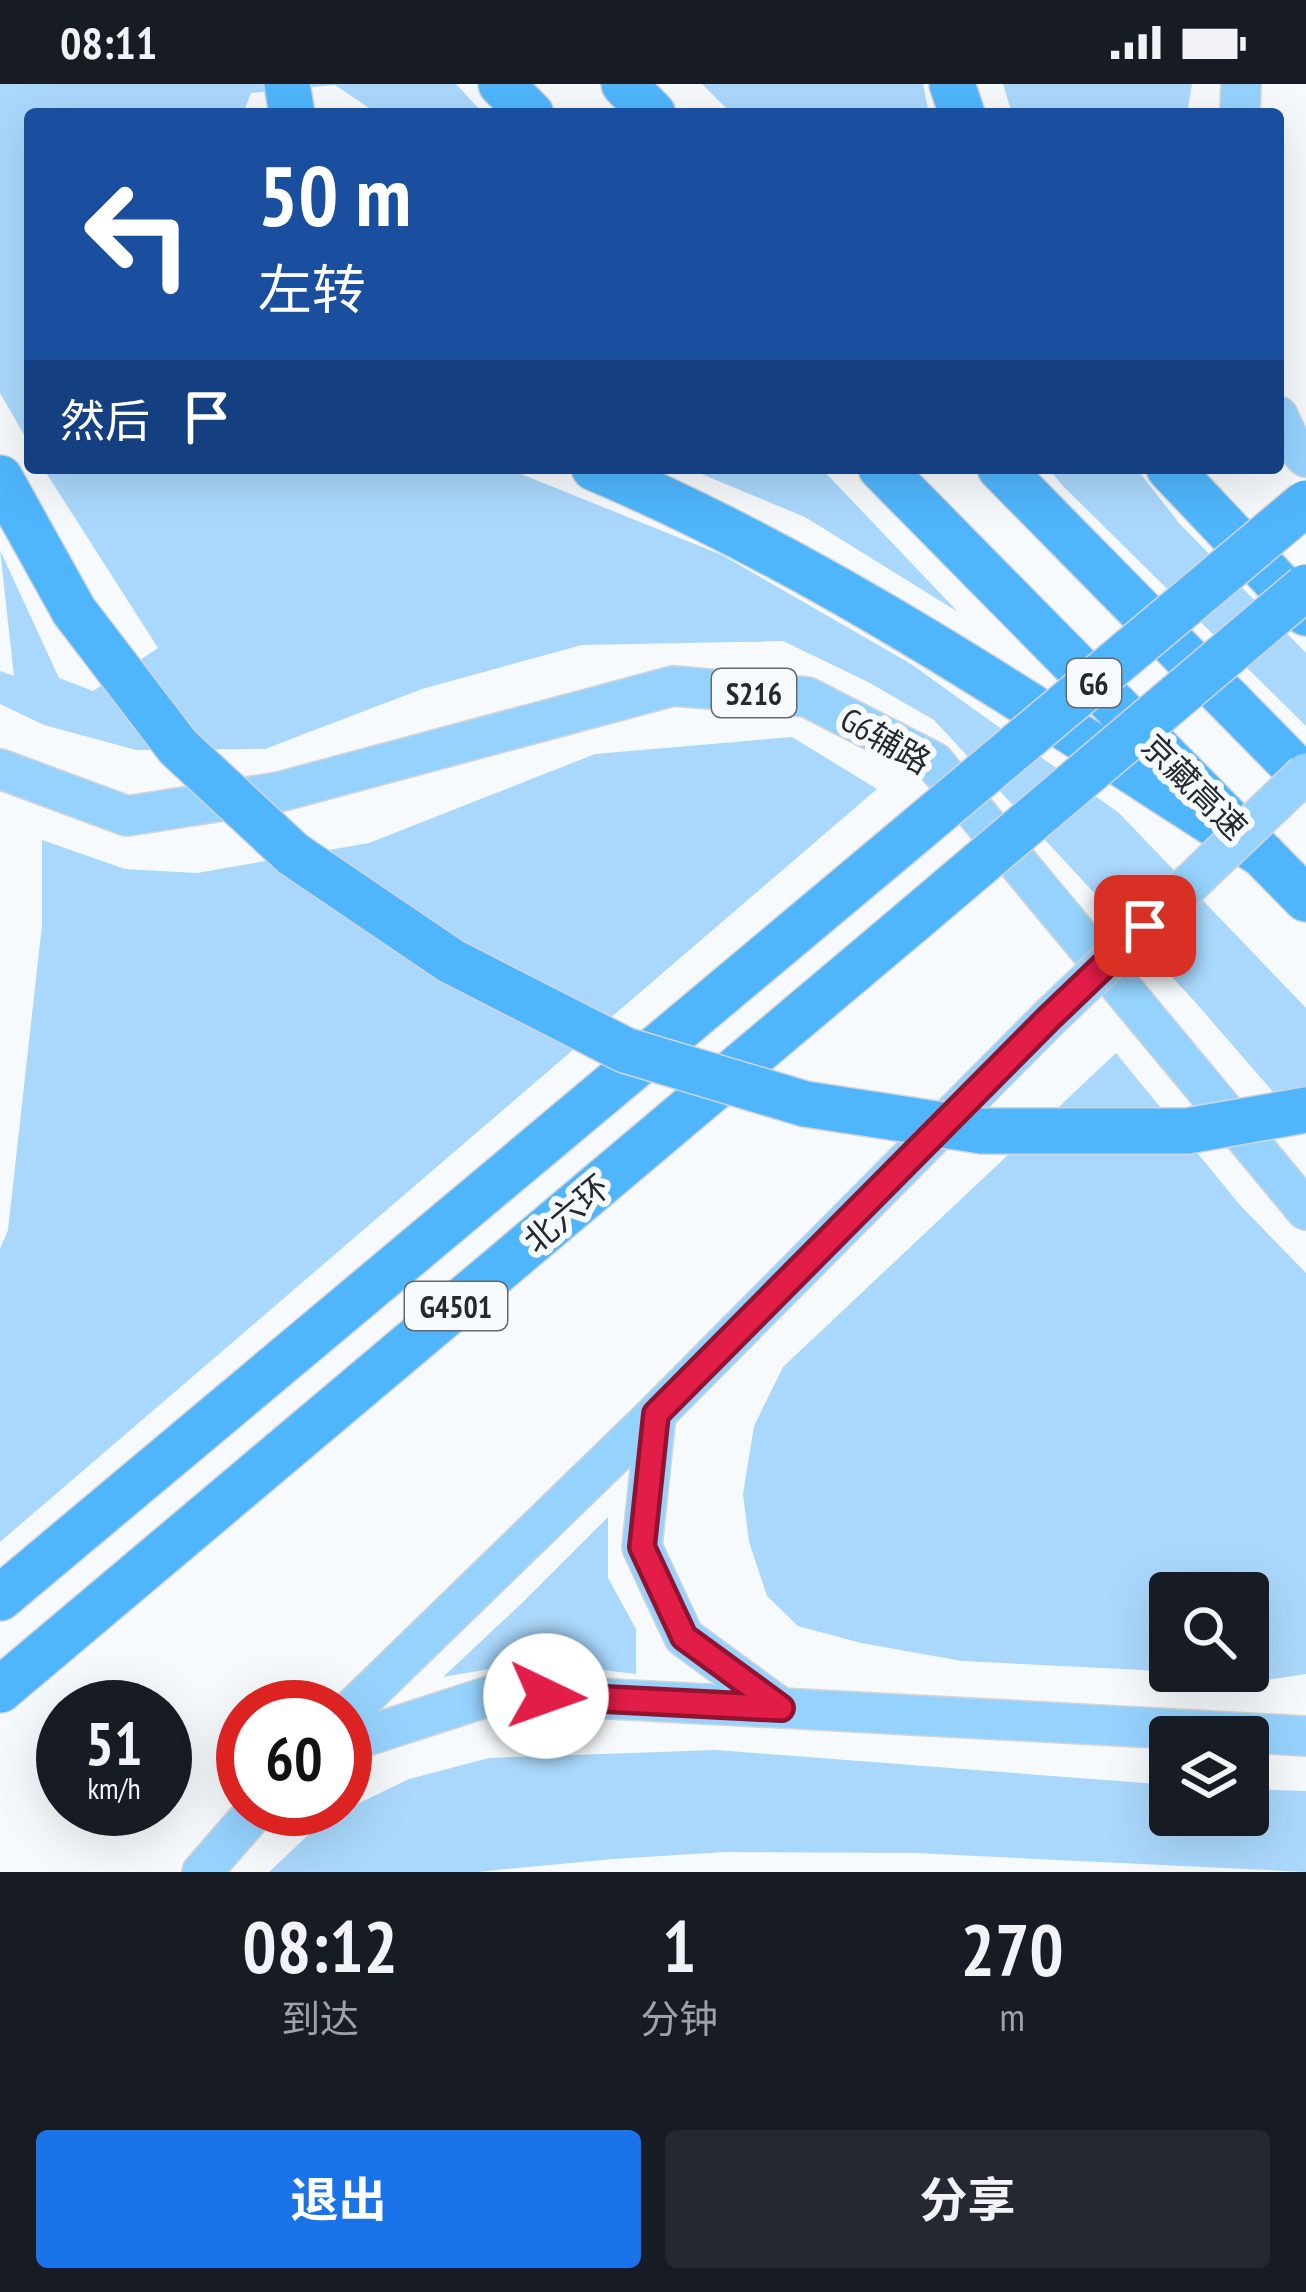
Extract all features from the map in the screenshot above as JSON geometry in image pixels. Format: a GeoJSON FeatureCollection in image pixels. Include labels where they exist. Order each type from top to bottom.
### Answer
{"type":"FeatureCollection","features":[{"type":"Feature","properties":{"kind":"highway"},"geometry":{"type":"LineString","coordinates":[[501,84],[525,108]]}},
{"type":"Feature","properties":{"kind":"highway"},"geometry":{"type":"LineString","coordinates":[[624,84],[647,108]]}},
{"type":"Feature","properties":{"kind":"highway"},"geometry":{"type":"LineString","coordinates":[[608,474],[675,502],[889,619],[1263,855]]}},
{"type":"Feature","properties":{"kind":"highway","name":"京藏高速"},"geometry":{"type":"LineString","coordinates":[[887,474],[1306,899]]}},
{"type":"Feature","properties":{"kind":"highway","name":"G6"},"geometry":{"type":"LineString","coordinates":[[1006,474],[1306,776]]}},
{"type":"Feature","properties":{"kind":"highway"},"geometry":{"type":"LineString","coordinates":[[1175,474],[1306,613]]}},
{"type":"Feature","properties":{"kind":"highway"},"geometry":{"type":"LineString","coordinates":[[0,478],[74,611],[178,747],[293,854],[451,961],[625,1050],[805,1104],[982,1131],[1187,1131],[1306,1110]]}},
{"type":"Feature","properties":{"kind":"highway","name":"北六环"},"geometry":{"type":"LineString","coordinates":[[0,1598],[1306,502]]}},
{"type":"Feature","properties":{"kind":"highway","name":"北六环"},"geometry":{"type":"LineString","coordinates":[[0,1690],[1306,587]]}},
{"type":"Feature","properties":{"kind":"highway"},"geometry":{"type":"LineString","coordinates":[[1118,588],[1306,746]]}},
{"type":"Feature","properties":{"kind":"main road"},"geometry":{"type":"LineString","coordinates":[[1284,429],[1306,458]]}},
{"type":"Feature","properties":{"kind":"main road","name":"G6辅路"},"geometry":{"type":"LineString","coordinates":[[0,769],[127,815],[279,792],[674,686],[807,697],[934,762],[1306,1210]]}},
{"type":"Feature","properties":{"kind":"main road"},"geometry":{"type":"LineString","coordinates":[[372,1690],[656,1414],[1049,1018],[1306,776]]}},
{"type":"Feature","properties":{"kind":"main road"},"geometry":{"type":"LineString","coordinates":[[656,1414],[642,1547],[684,1637],[781,1708]]}},
{"type":"Feature","properties":{"kind":"main road"},"geometry":{"type":"LineString","coordinates":[[372,1734],[499,1693],[1306,1736]]}},
{"type":"Feature","properties":{"kind":"main road"},"geometry":{"type":"LineString","coordinates":[[202,1872],[233,1836]]}},
{"type":"Feature","properties":{"kind":"shaded area"},"geometry":{"type":"Polygon","coordinates":[[[0,84],[456,84],[478,108],[369,108],[335,85],[251,93],[245,108],[24,108],[24,435],[0,393],[0,84]]]}},
{"type":"Feature","properties":{"kind":"shaded area"},"geometry":{"type":"Polygon","coordinates":[[[702,84],[923,84],[928,108],[726,108],[702,84]]]}},
{"type":"Feature","properties":{"kind":"shaded area"},"geometry":{"type":"Polygon","coordinates":[[[1003,84],[1192,84],[1188,108],[1010,108],[1003,84]]]}},
{"type":"Feature","properties":{"kind":"shaded area"},"geometry":{"type":"Polygon","coordinates":[[[47,474],[521,474],[722,555],[911,664],[1119,813],[1306,1008],[1306,1130],[1196,1003],[934,720],[783,641],[582,645],[422,689],[265,749],[136,750],[44,725],[0,704],[0,671],[14,676],[0,550],[59,678],[93,691],[158,648],[47,474]]]}},
{"type":"Feature","properties":{"kind":"shaded area"},"geometry":{"type":"Polygon","coordinates":[[[701,474],[827,474],[958,612],[805,517],[701,474]]]}},
{"type":"Feature","properties":{"kind":"shaded area"},"geometry":{"type":"Polygon","coordinates":[[[1053,474],[1141,474],[1179,523],[1306,653],[1306,726],[1053,474]]]}},
{"type":"Feature","properties":{"kind":"shaded area"},"geometry":{"type":"Polygon","coordinates":[[[792,737],[877,789],[0,1542],[0,1249],[8,1230],[42,925],[42,840],[125,869],[197,873],[369,843],[595,754],[792,737]]]}},
{"type":"Feature","properties":{"kind":"shaded area"},"geometry":{"type":"Polygon","coordinates":[[[1116,1053],[1239,1204],[1306,1273],[1306,1674],[1269,1680],[1269,1572],[1149,1572],[1149,1671],[962,1661],[798,1626],[767,1596],[749,1542],[743,1494],[754,1426],[783,1367],[1116,1053]]]}},
{"type":"Feature","properties":{"kind":"shaded area"},"geometry":{"type":"Polygon","coordinates":[[[608,1517],[608,1578],[636,1629],[636,1674],[513,1665],[443,1677],[522,1603],[608,1517]]]}},
{"type":"Feature","properties":{"kind":"shaded area"},"geometry":{"type":"Polygon","coordinates":[[[716,1750],[1149,1783],[1149,1836],[1269,1836],[1269,1790],[1306,1791],[1306,1872],[915,1853],[727,1852],[477,1872],[269,1872],[307,1836],[372,1836],[372,1797],[409,1779],[489,1758],[716,1750]]]}},
{"type":"Feature","properties":{"kind":"route"},"geometry":{"type":"LineString","coordinates":[[546,1696],[781,1708],[684,1637],[642,1547],[656,1414],[1145,926]]}}]}
